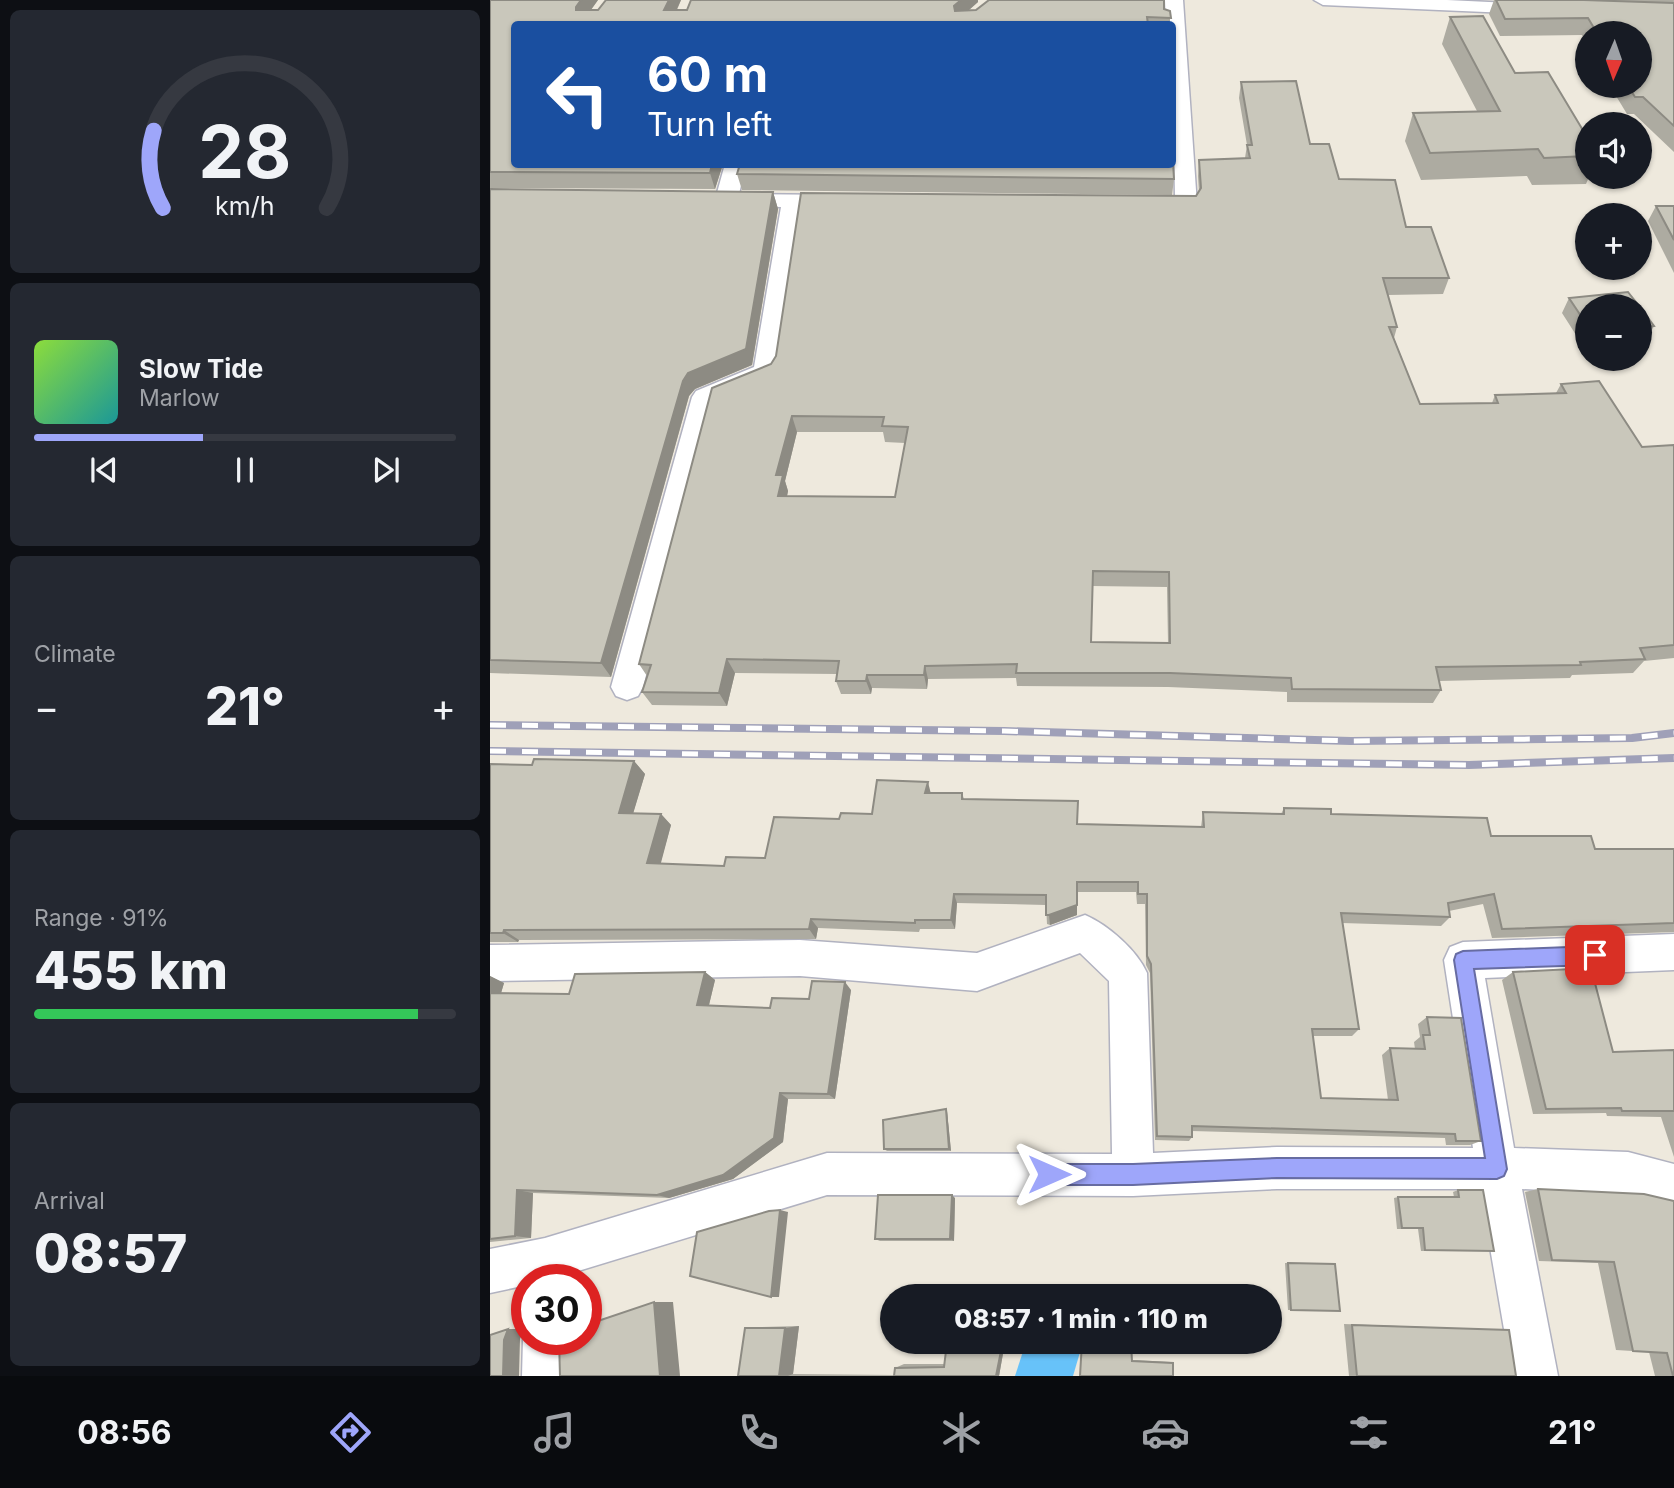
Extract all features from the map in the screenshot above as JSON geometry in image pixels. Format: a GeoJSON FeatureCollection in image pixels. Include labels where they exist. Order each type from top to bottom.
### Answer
{"type":"FeatureCollection","features":[{"type":"Feature","properties":{"kind":"street"},"geometry":{"type":"LineString","coordinates":[[1174,0],[1175,21]]}},
{"type":"Feature","properties":{"kind":"street"},"geometry":{"type":"LineString","coordinates":[[1323,0],[1554,10]]}},
{"type":"Feature","properties":{"kind":"street"},"geometry":{"type":"LineString","coordinates":[[1135,205],[1186,205],[1176,34]]}},
{"type":"Feature","properties":{"kind":"street"},"geometry":{"type":"LineString","coordinates":[[734,168],[719,200],[861,201]]}},
{"type":"Feature","properties":{"kind":"street"},"geometry":{"type":"LineString","coordinates":[[627,687],[705,397],[766,372],[793,200]]}},
{"type":"Feature","properties":{"kind":"street"},"geometry":{"type":"LineString","coordinates":[[490,963],[800,958],[977,972],[1085,933],[1128,973],[1133,1175]]}},
{"type":"Feature","properties":{"kind":"street"},"geometry":{"type":"LineString","coordinates":[[1535,1376],[1497,1169],[1463,960],[1674,952]]}},
{"type":"Feature","properties":{"kind":"street"},"geometry":{"type":"LineString","coordinates":[[563,1264],[827,1174],[1133,1175],[1277,1168],[1497,1169],[1628,1173],[1674,1185]]}},
{"type":"Feature","properties":{"kind":"street"},"geometry":{"type":"LineString","coordinates":[[490,1271],[511,1271]]}},
{"type":"Feature","properties":{"kind":"street"},"geometry":{"type":"LineString","coordinates":[[545,1355],[545,1376]]}},
{"type":"Feature","properties":{"kind":"building"},"geometry":{"type":"Polygon","coordinates":[[[490,0],[581,0],[576,10],[598,10],[606,0],[669,0],[664,10],[687,10],[691,0],[961,0],[954,6],[955,11],[976,10],[989,0],[1164,0],[1164,9],[1170,11],[1171,18],[1147,17],[1148,21],[511,21],[511,168],[711,168],[710,173],[490,172],[490,0]]]}},
{"type":"Feature","properties":{"kind":"building"},"geometry":{"type":"Polygon","coordinates":[[[1496,0],[1674,3],[1674,126],[1644,98],[1652,98],[1652,21],[1590,21],[1588,18],[1505,19],[1496,0]]]}},
{"type":"Feature","properties":{"kind":"building"},"geometry":{"type":"Polygon","coordinates":[[[1483,16],[1515,73],[1548,72],[1575,117],[1575,157],[1544,158],[1538,149],[1430,153],[1413,113],[1500,111],[1450,17],[1483,16]]]}},
{"type":"Feature","properties":{"kind":"building"},"geometry":{"type":"Polygon","coordinates":[[[1296,81],[1310,144],[1329,144],[1339,179],[1395,180],[1406,227],[1431,227],[1449,278],[1383,278],[1397,327],[1389,327],[1420,404],[1498,403],[1495,395],[1566,393],[1561,384],[1599,381],[1642,447],[1674,445],[1674,645],[1640,648],[1645,659],[1580,662],[1581,665],[1436,667],[1441,690],[1292,689],[1291,678],[1170,673],[1016,673],[1017,664],[925,666],[924,675],[867,675],[866,681],[836,681],[839,661],[727,659],[719,693],[642,692],[651,665],[639,664],[712,388],[771,364],[776,356],[801,193],[1196,196],[1201,188],[1199,160],[1250,158],[1247,145],[1252,145],[1241,82],[1296,81]],[[792,416],[776,475],[783,475],[778,496],[895,497],[908,427],[882,426],[884,417],[792,416]],[[1093,571],[1091,642],[1170,643],[1169,572],[1093,571]]]}},
{"type":"Feature","properties":{"kind":"building"},"geometry":{"type":"Polygon","coordinates":[[[739,168],[1173,168],[1174,179],[737,174],[739,168]]]}},
{"type":"Feature","properties":{"kind":"building"},"geometry":{"type":"Polygon","coordinates":[[[490,189],[773,192],[746,349],[688,373],[683,381],[601,663],[490,660],[490,189]]]}},
{"type":"Feature","properties":{"kind":"building"},"geometry":{"type":"Polygon","coordinates":[[[1656,206],[1674,206],[1674,240],[1656,206]]]}},
{"type":"Feature","properties":{"kind":"building"},"geometry":{"type":"Polygon","coordinates":[[[534,759],[634,761],[619,813],[661,814],[647,863],[724,866],[726,857],[765,858],[774,817],[839,819],[841,813],[872,814],[877,780],[928,782],[925,793],[962,793],[962,799],[1078,801],[1077,824],[1204,827],[1203,812],[1284,814],[1284,808],[1331,809],[1331,814],[1487,818],[1491,836],[1591,836],[1595,849],[1674,849],[1674,923],[1502,929],[1494,894],[1448,903],[1450,917],[1341,913],[1359,1029],[1312,1029],[1321,1098],[1398,1100],[1390,1048],[1425,1049],[1423,1035],[1430,1035],[1427,1017],[1461,1018],[1481,1141],[1456,1141],[1455,1134],[1192,1126],[1192,1137],[1157,1136],[1151,964],[1147,956],[1147,894],[1138,894],[1138,882],[1077,882],[1077,905],[1049,915],[1046,915],[1046,895],[954,894],[951,920],[915,920],[915,923],[811,919],[809,929],[504,930],[503,933],[490,933],[490,764],[532,765],[534,759]]]}},
{"type":"Feature","properties":{"kind":"building"},"geometry":{"type":"Polygon","coordinates":[[[1591,968],[1613,1052],[1674,1050],[1674,1111],[1622,1111],[1621,1108],[1546,1109],[1513,972],[1591,968]]]}},
{"type":"Feature","properties":{"kind":"building"},"geometry":{"type":"Polygon","coordinates":[[[705,972],[697,1005],[770,1008],[772,998],[809,999],[812,981],[845,982],[828,1094],[780,1093],[774,1138],[723,1175],[657,1195],[517,1190],[515,1236],[490,1239],[490,993],[569,994],[575,974],[705,972]]]}},
{"type":"Feature","properties":{"kind":"building"},"geometry":{"type":"Polygon","coordinates":[[[946,1109],[949,1149],[884,1149],[883,1120],[946,1109]]]}},
{"type":"Feature","properties":{"kind":"building"},"geometry":{"type":"Polygon","coordinates":[[[1538,1189],[1644,1194],[1674,1201],[1674,1376],[1667,1353],[1633,1351],[1614,1262],[1552,1260],[1538,1189]]]}},
{"type":"Feature","properties":{"kind":"building"},"geometry":{"type":"Polygon","coordinates":[[[1458,1190],[1483,1190],[1494,1251],[1425,1250],[1423,1228],[1402,1228],[1398,1197],[1459,1197],[1458,1190]]]}},
{"type":"Feature","properties":{"kind":"building"},"geometry":{"type":"Polygon","coordinates":[[[878,1195],[952,1195],[950,1239],[875,1239],[878,1195]]]}},
{"type":"Feature","properties":{"kind":"building"},"geometry":{"type":"Polygon","coordinates":[[[780,1210],[771,1297],[690,1276],[697,1232],[780,1210]]]}},
{"type":"Feature","properties":{"kind":"building"},"geometry":{"type":"Polygon","coordinates":[[[1288,1263],[1335,1264],[1340,1311],[1291,1310],[1288,1263]]]}},
{"type":"Feature","properties":{"kind":"building"},"geometry":{"type":"Polygon","coordinates":[[[654,1302],[660,1376],[560,1376],[559,1355],[602,1355],[602,1320],[654,1302]]]}},
{"type":"Feature","properties":{"kind":"building"},"geometry":{"type":"Polygon","coordinates":[[[1352,1325],[1509,1330],[1516,1376],[1357,1376],[1352,1325]]]}},
{"type":"Feature","properties":{"kind":"building"},"geometry":{"type":"Polygon","coordinates":[[[745,1328],[785,1328],[779,1376],[738,1376],[745,1328]]]}},
{"type":"Feature","properties":{"kind":"building"},"geometry":{"type":"Polygon","coordinates":[[[508,1329],[504,1340],[503,1376],[490,1376],[490,1335],[508,1329]]]}},
{"type":"Feature","properties":{"kind":"building"},"geometry":{"type":"Polygon","coordinates":[[[946,1354],[1000,1354],[996,1376],[894,1376],[895,1368],[944,1367],[946,1354]]]}},
{"type":"Feature","properties":{"kind":"building"},"geometry":{"type":"Polygon","coordinates":[[[1081,1354],[1132,1354],[1132,1361],[1173,1363],[1173,1376],[1080,1376],[1081,1354]]]}},
{"type":"Feature","properties":{"kind":"waterway"},"geometry":{"type":"LineString","coordinates":[[1044,1376],[1051,1354]]}},
{"type":"Feature","properties":{"kind":"railway"},"geometry":{"type":"LineString","coordinates":[[490,725],[1004,731],[1351,741],[1632,738],[1674,733]]}},
{"type":"Feature","properties":{"kind":"railway"},"geometry":{"type":"LineString","coordinates":[[490,751],[1469,765],[1674,758]]}},
{"type":"Feature","properties":{"kind":"route"},"geometry":{"type":"LineString","coordinates":[[1049,1174],[1133,1175],[1277,1168],[1497,1169],[1463,960],[1595,955]]}}]}
